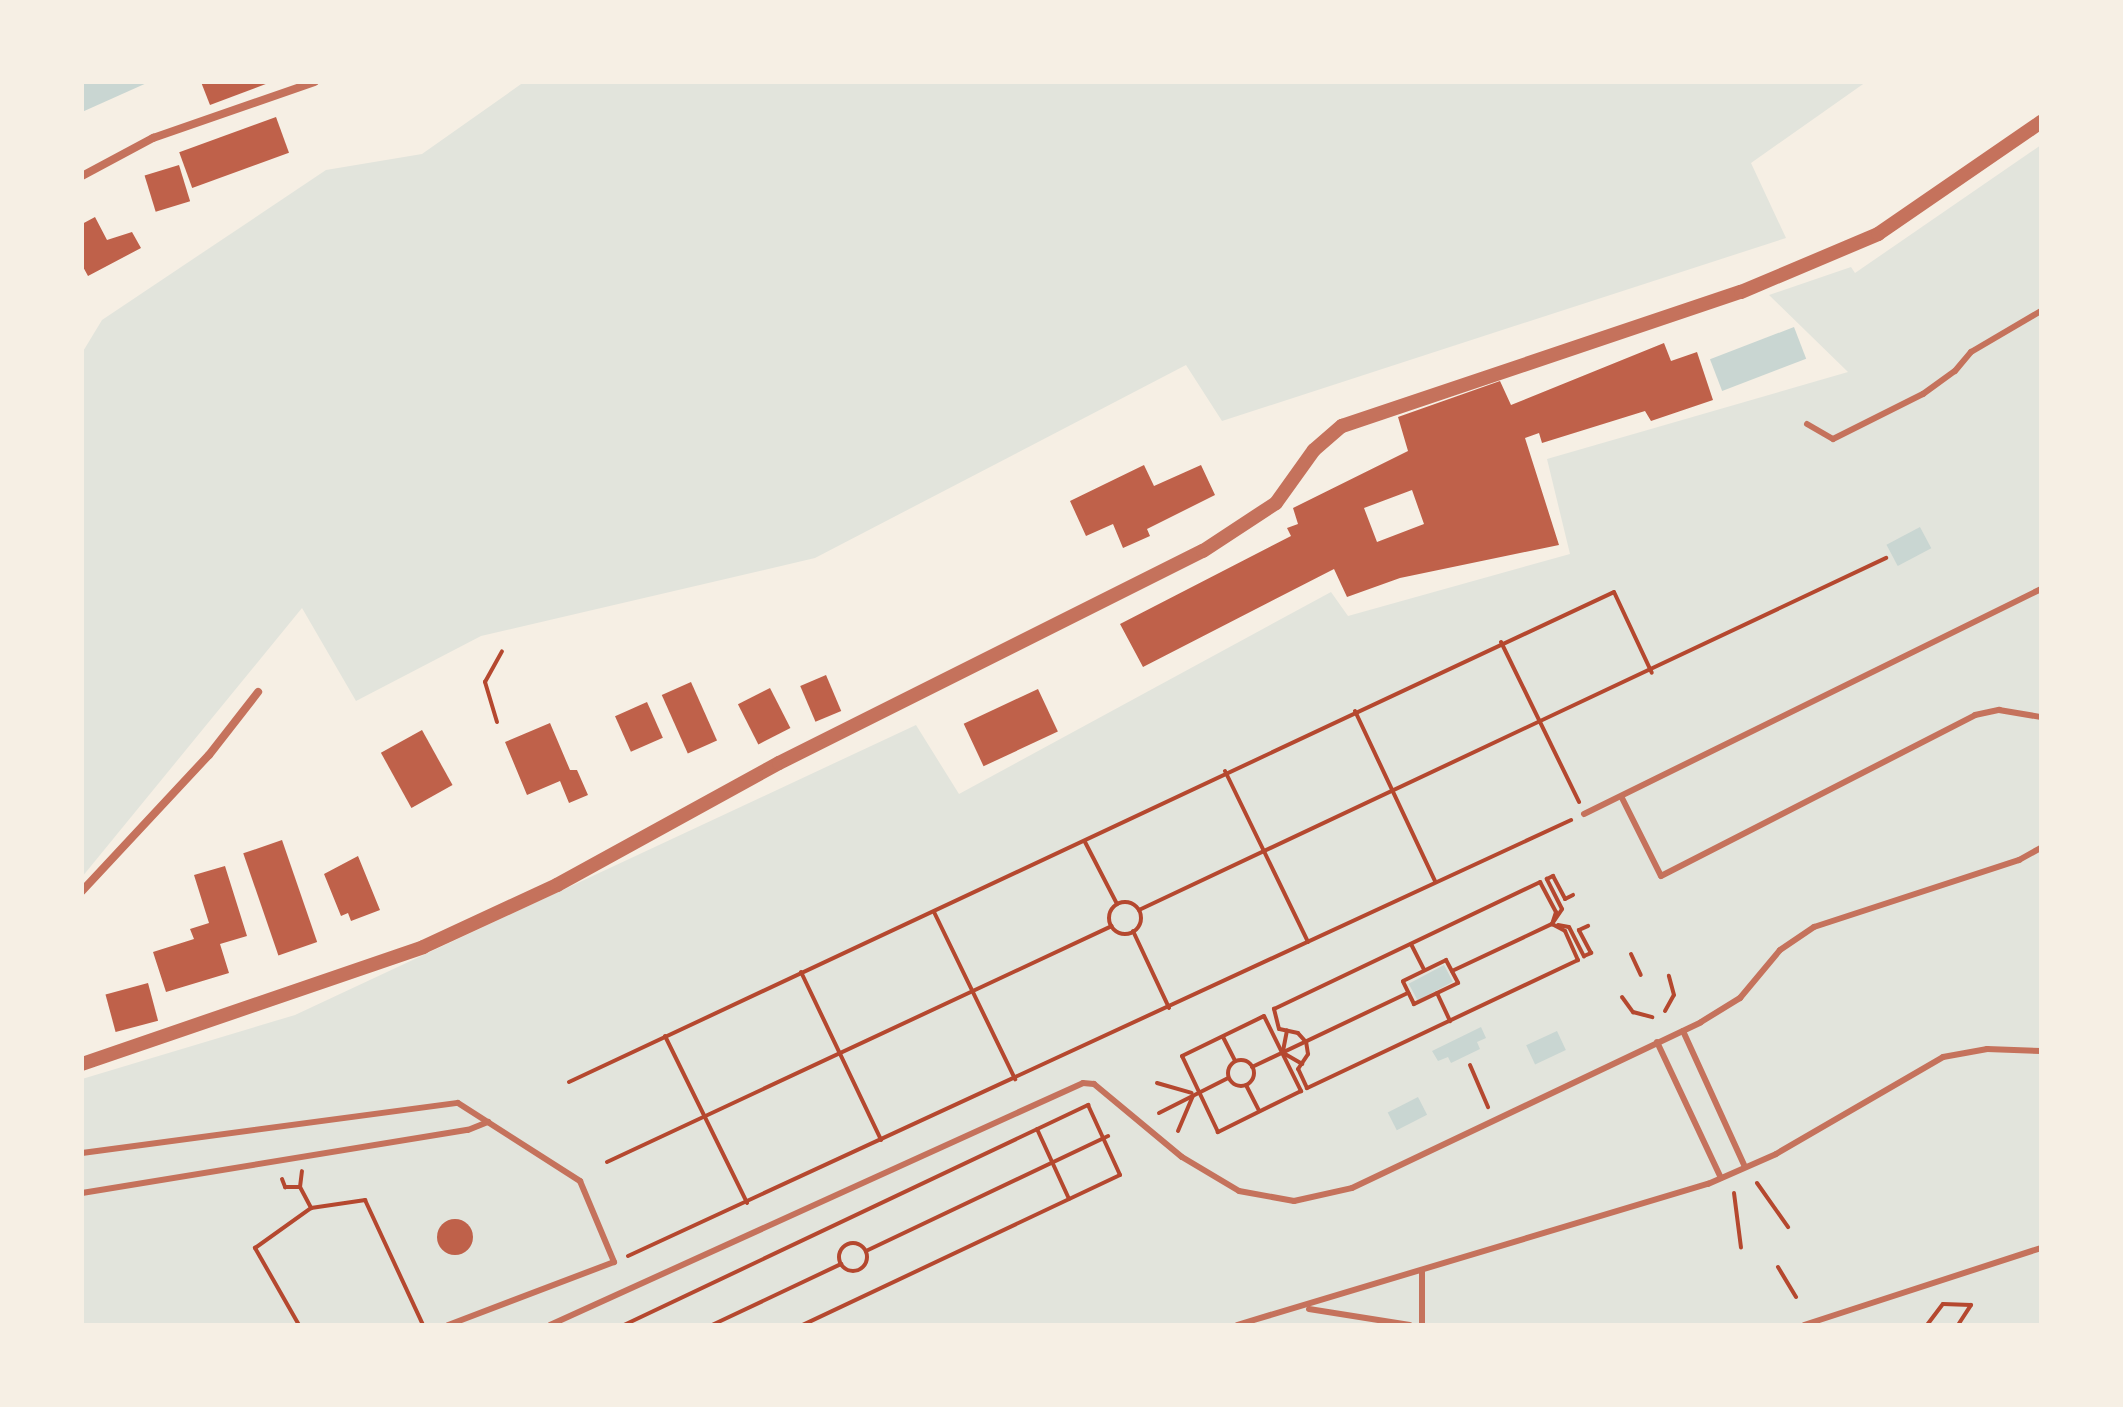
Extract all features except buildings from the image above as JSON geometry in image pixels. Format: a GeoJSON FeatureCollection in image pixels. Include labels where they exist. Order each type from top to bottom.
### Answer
{"type":"FeatureCollection","features":[{"type":"Feature","properties":{"kind":"street"},"geometry":{"type":"LineString","coordinates":[[82,176],[153,138],[315,82]]}},
{"type":"Feature","properties":{"kind":"street"},"geometry":{"type":"LineString","coordinates":[[82,1064],[423,947],[557,885],[779,763],[1203,551],[1276,503],[1314,450],[1342,426],[1741,292],[1878,234],[2041,122]]}},
{"type":"Feature","properties":{"kind":"street"},"geometry":{"type":"LineString","coordinates":[[82,891],[209,755],[258,692]]}},
{"type":"Feature","properties":{"kind":"lane"},"geometry":{"type":"LineString","coordinates":[[1807,424],[1833,439],[1923,394],[1955,371],[1971,352],[2041,311]]}},
{"type":"Feature","properties":{"kind":"lane"},"geometry":{"type":"LineString","coordinates":[[1584,814],[1622,798],[2041,589]]}},
{"type":"Feature","properties":{"kind":"lane"},"geometry":{"type":"LineString","coordinates":[[1622,798],[1661,876],[1975,715],[1999,710],[2041,717]]}},
{"type":"Feature","properties":{"kind":"lane"},"geometry":{"type":"LineString","coordinates":[[550,1325],[1083,1083],[1100,1089],[1213,1176],[1239,1191],[1294,1201],[1352,1188],[1683,1031],[1740,998],[1780,950],[1814,927],[2019,860],[2041,848]]}},
{"type":"Feature","properties":{"kind":"lane"},"geometry":{"type":"LineString","coordinates":[[1683,1031],[1745,1167]]}},
{"type":"Feature","properties":{"kind":"lane"},"geometry":{"type":"LineString","coordinates":[[1657,1042],[1721,1178]]}},
{"type":"Feature","properties":{"kind":"lane"},"geometry":{"type":"LineString","coordinates":[[1237,1325],[1305,1308],[1721,1178],[1943,1057],[1987,1049],[2041,1051]]}},
{"type":"Feature","properties":{"kind":"lane"},"geometry":{"type":"LineString","coordinates":[[82,1153],[458,1103],[580,1181],[614,1262],[448,1325]]}},
{"type":"Feature","properties":{"kind":"lane"},"geometry":{"type":"LineString","coordinates":[[82,1193],[468,1130],[488,1122]]}},
{"type":"Feature","properties":{"kind":"lane"},"geometry":{"type":"LineString","coordinates":[[1804,1325],[2041,1248]]}},
{"type":"Feature","properties":{"kind":"lane"},"geometry":{"type":"LineString","coordinates":[[1422,1271],[1422,1325]]}},
{"type":"Feature","properties":{"kind":"lane"},"geometry":{"type":"LineString","coordinates":[[1305,1308],[1410,1325]]}},
{"type":"Feature","properties":{"kind":"path"},"geometry":{"type":"LineString","coordinates":[[1139,910],[1541,721],[1652,673],[1886,558]]}},
{"type":"Feature","properties":{"kind":"path"},"geometry":{"type":"LineString","coordinates":[[569,1082],[1085,841],[1225,771],[1614,592],[1652,673]]}},
{"type":"Feature","properties":{"kind":"path"},"geometry":{"type":"LineString","coordinates":[[614,1262],[882,1141],[1584,814],[1501,642]]}},
{"type":"Feature","properties":{"kind":"path"},"geometry":{"type":"LineString","coordinates":[[497,722],[485,682],[502,651]]}},
{"type":"Feature","properties":{"kind":"path"},"geometry":{"type":"LineString","coordinates":[[1355,711],[1435,881]]}},
{"type":"Feature","properties":{"kind":"path"},"geometry":{"type":"LineString","coordinates":[[1225,771],[1308,942]]}},
{"type":"Feature","properties":{"kind":"path"},"geometry":{"type":"LineString","coordinates":[[1085,841],[1117,904]]}},
{"type":"Feature","properties":{"kind":"path"},"geometry":{"type":"LineString","coordinates":[[1452,971],[1552,924],[1562,909],[1547,879],[1553,876],[1565,899],[1573,895]]}},
{"type":"Feature","properties":{"kind":"path"},"geometry":{"type":"LineString","coordinates":[[1306,1042],[1287,1030],[1279,1029],[1274,1009],[1540,882],[1556,912],[1552,924]]}},
{"type":"Feature","properties":{"kind":"path"},"geometry":{"type":"LineString","coordinates":[[1132,903],[1139,910],[1140,922],[1133,931],[1119,932],[1112,926],[1110,915],[1117,904],[1132,903]]}},
{"type":"Feature","properties":{"kind":"path"},"geometry":{"type":"LineString","coordinates":[[934,912],[1015,1079]]}},
{"type":"Feature","properties":{"kind":"path"},"geometry":{"type":"LineString","coordinates":[[1552,924],[1569,927],[1584,956],[1591,953],[1579,930],[1588,926]]}},
{"type":"Feature","properties":{"kind":"path"},"geometry":{"type":"LineString","coordinates":[[1306,1042],[1303,1064],[1298,1069],[1307,1088],[1578,960],[1565,931],[1552,924]]}},
{"type":"Feature","properties":{"kind":"path"},"geometry":{"type":"LineString","coordinates":[[607,1162],[1112,926]]}},
{"type":"Feature","properties":{"kind":"path"},"geometry":{"type":"LineString","coordinates":[[1133,931],[1169,1008]]}},
{"type":"Feature","properties":{"kind":"path"},"geometry":{"type":"LineString","coordinates":[[1411,944],[1424,971]]}},
{"type":"Feature","properties":{"kind":"path"},"geometry":{"type":"LineString","coordinates":[[1631,954],[1641,975]]}},
{"type":"Feature","properties":{"kind":"path"},"geometry":{"type":"LineString","coordinates":[[1446,960],[1452,971],[1458,983],[1414,1004],[1403,981],[1446,960]]}},
{"type":"Feature","properties":{"kind":"path"},"geometry":{"type":"LineString","coordinates":[[801,972],[882,1141]]}},
{"type":"Feature","properties":{"kind":"path"},"geometry":{"type":"LineString","coordinates":[[1665,1011],[1674,995],[1669,976]]}},
{"type":"Feature","properties":{"kind":"path"},"geometry":{"type":"LineString","coordinates":[[1223,1037],[1235,1061],[1252,1067],[1408,993]]}},
{"type":"Feature","properties":{"kind":"path"},"geometry":{"type":"LineString","coordinates":[[1437,993],[1450,1021]]}},
{"type":"Feature","properties":{"kind":"path"},"geometry":{"type":"LineString","coordinates":[[1622,997],[1633,1012],[1652,1017]]}},
{"type":"Feature","properties":{"kind":"path"},"geometry":{"type":"LineString","coordinates":[[1264,1016],[1283,1053],[1301,1091],[1218,1132],[1196,1093],[1182,1056],[1264,1016]]}},
{"type":"Feature","properties":{"kind":"path"},"geometry":{"type":"LineString","coordinates":[[1283,1053],[1287,1030]]}},
{"type":"Feature","properties":{"kind":"path"},"geometry":{"type":"LineString","coordinates":[[665,1036],[747,1203]]}},
{"type":"Feature","properties":{"kind":"path"},"geometry":{"type":"LineString","coordinates":[[1283,1053],[1303,1064]]}},
{"type":"Feature","properties":{"kind":"path"},"geometry":{"type":"LineString","coordinates":[[1159,1113],[1229,1077],[1235,1061]]}},
{"type":"Feature","properties":{"kind":"path"},"geometry":{"type":"LineString","coordinates":[[1470,1065],[1494,1120]]}},
{"type":"Feature","properties":{"kind":"path"},"geometry":{"type":"LineString","coordinates":[[1246,1085],[1252,1080],[1252,1067]]}},
{"type":"Feature","properties":{"kind":"path"},"geometry":{"type":"LineString","coordinates":[[1229,1077],[1246,1085],[1259,1111]]}},
{"type":"Feature","properties":{"kind":"path"},"geometry":{"type":"LineString","coordinates":[[1157,1083],[1196,1093]]}},
{"type":"Feature","properties":{"kind":"path"},"geometry":{"type":"LineString","coordinates":[[1178,1131],[1196,1093]]}},
{"type":"Feature","properties":{"kind":"path"},"geometry":{"type":"LineString","coordinates":[[624,1325],[1088,1105],[1106,1137],[1120,1175],[802,1325]]}},
{"type":"Feature","properties":{"kind":"path"},"geometry":{"type":"LineString","coordinates":[[1037,1128],[1069,1199]]}},
{"type":"Feature","properties":{"kind":"path"},"geometry":{"type":"LineString","coordinates":[[866,1251],[860,1245],[847,1244],[840,1251],[841,1264],[848,1270],[861,1269],[866,1251],[1106,1137]]}},
{"type":"Feature","properties":{"kind":"path"},"geometry":{"type":"LineString","coordinates":[[302,1170],[300,1187],[311,1208]]}},
{"type":"Feature","properties":{"kind":"path"},"geometry":{"type":"LineString","coordinates":[[282,1179],[285,1187],[300,1187]]}},
{"type":"Feature","properties":{"kind":"path"},"geometry":{"type":"LineString","coordinates":[[1757,1183],[1788,1227]]}},
{"type":"Feature","properties":{"kind":"path"},"geometry":{"type":"LineString","coordinates":[[1734,1193],[1741,1248]]}},
{"type":"Feature","properties":{"kind":"path"},"geometry":{"type":"LineString","coordinates":[[299,1325],[255,1248],[311,1208],[365,1200],[423,1325]]}},
{"type":"Feature","properties":{"kind":"path"},"geometry":{"type":"LineString","coordinates":[[712,1325],[841,1264]]}},
{"type":"Feature","properties":{"kind":"path"},"geometry":{"type":"LineString","coordinates":[[1778,1267],[1796,1297]]}},
{"type":"Feature","properties":{"kind":"path"},"geometry":{"type":"LineString","coordinates":[[1927,1325],[1943,1304],[1971,1305],[1958,1325]]}},
{"type":"Feature","properties":{"kind":"path"},"geometry":{"type":"LineString","coordinates":[[641,1317],[644,1325]]}},
{"type":"Feature","properties":{"kind":"shaded area"},"geometry":{"type":"Polygon","coordinates":[[[82,82],[149,82],[82,112],[82,82]]]}},
{"type":"Feature","properties":{"kind":"shaded area"},"geometry":{"type":"Polygon","coordinates":[[[524,82],[1866,82],[1751,163],[1786,238],[1222,421],[1186,365],[815,558],[481,636],[356,701],[302,608],[82,877],[82,353],[102,320],[326,170],[422,154],[524,82]]]}},
{"type":"Feature","properties":{"kind":"shaded area"},"geometry":{"type":"Polygon","coordinates":[[[2041,145],[2041,1325],[82,1325],[82,1079],[295,1015],[916,725],[959,794],[1331,592],[1348,616],[1570,554],[1547,459],[1848,372],[1769,295],[1851,267],[1855,273],[2041,145]]]}},
{"type":"Feature","properties":{"kind":"shaded area"},"geometry":{"type":"Polygon","coordinates":[[[1794,327],[1806,359],[1722,391],[1710,359],[1794,327]]]}},
{"type":"Feature","properties":{"kind":"shaded area"},"geometry":{"type":"Polygon","coordinates":[[[1920,527],[1931,548],[1898,566],[1886,545],[1920,527]]]}},
{"type":"Feature","properties":{"kind":"shaded area"},"geometry":{"type":"Polygon","coordinates":[[[1444,965],[1453,982],[1418,1001],[1409,984],[1444,965]]]}},
{"type":"Feature","properties":{"kind":"shaded area"},"geometry":{"type":"Polygon","coordinates":[[[1481,1027],[1486,1038],[1477,1042],[1480,1049],[1451,1063],[1448,1057],[1438,1061],[1432,1051],[1481,1027]]]}},
{"type":"Feature","properties":{"kind":"shaded area"},"geometry":{"type":"Polygon","coordinates":[[[1557,1031],[1566,1050],[1535,1064],[1526,1045],[1557,1031]]]}},
{"type":"Feature","properties":{"kind":"shaded area"},"geometry":{"type":"Polygon","coordinates":[[[1418,1097],[1427,1115],[1397,1130],[1388,1112],[1418,1097]]]}}]}
